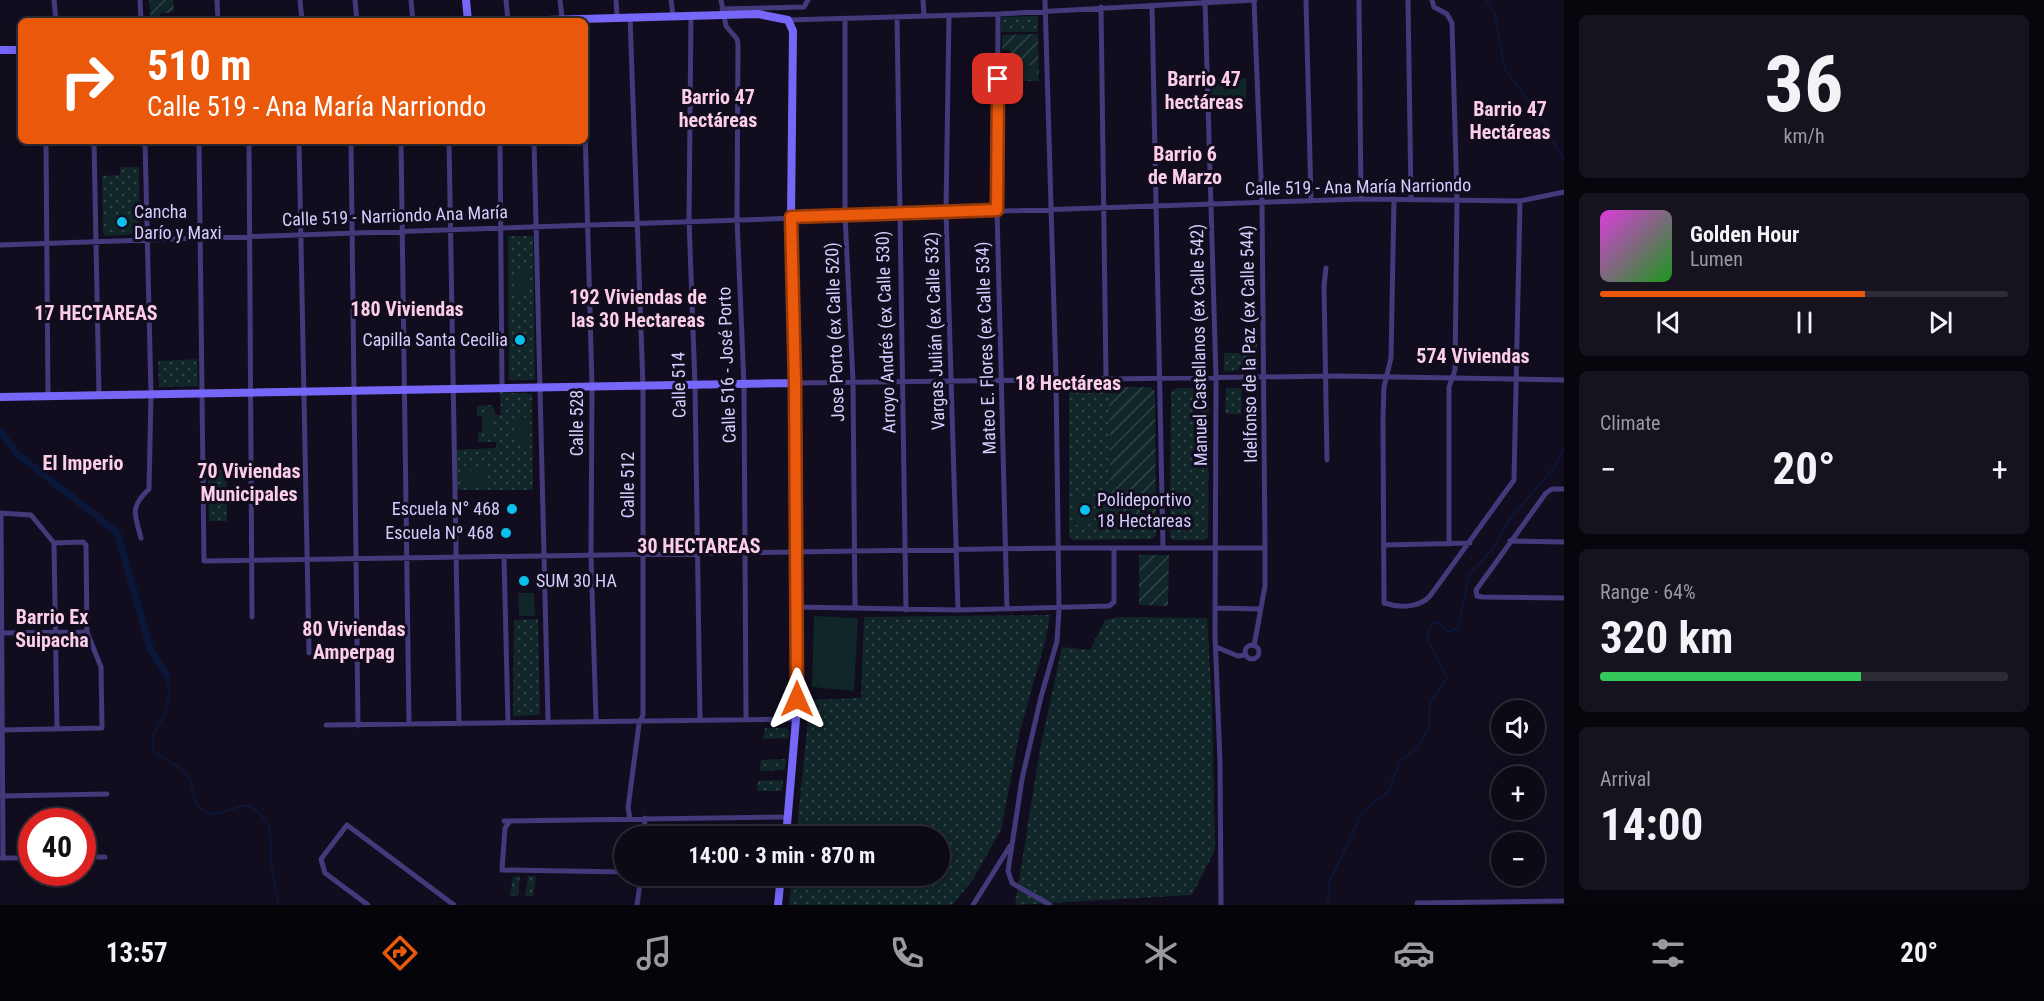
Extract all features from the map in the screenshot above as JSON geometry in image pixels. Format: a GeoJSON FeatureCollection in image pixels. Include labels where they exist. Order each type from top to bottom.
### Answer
{"type":"FeatureCollection","features":[{"type":"Feature","properties":{"kind":"street"},"geometry":{"type":"LineString","coordinates":[[54,0],[56,18]]}},
{"type":"Feature","properties":{"kind":"street"},"geometry":{"type":"LineString","coordinates":[[140,0],[141,18]]}},
{"type":"Feature","properties":{"kind":"street"},"geometry":{"type":"LineString","coordinates":[[217,0],[218,18]]}},
{"type":"Feature","properties":{"kind":"street"},"geometry":{"type":"LineString","coordinates":[[300,0],[302,18]]}},
{"type":"Feature","properties":{"kind":"street"},"geometry":{"type":"LineString","coordinates":[[355,0],[357,18]]}},
{"type":"Feature","properties":{"kind":"street"},"geometry":{"type":"LineString","coordinates":[[411,0],[413,18]]}},
{"type":"Feature","properties":{"kind":"street"},"geometry":{"type":"LineString","coordinates":[[466,0],[468,18]]}},
{"type":"Feature","properties":{"kind":"street"},"geometry":{"type":"LineString","coordinates":[[506,0],[509,18]]}},
{"type":"Feature","properties":{"kind":"street"},"geometry":{"type":"LineString","coordinates":[[560,0],[562,18]]}},
{"type":"Feature","properties":{"kind":"street"},"geometry":{"type":"LineString","coordinates":[[616,0],[617,16]]}},
{"type":"Feature","properties":{"kind":"street"},"geometry":{"type":"LineString","coordinates":[[671,0],[673,15]]}},
{"type":"Feature","properties":{"kind":"street"},"geometry":{"type":"LineString","coordinates":[[721,0],[722,12]]}},
{"type":"Feature","properties":{"kind":"street"},"geometry":{"type":"LineString","coordinates":[[588,18],[691,15],[804,7],[808,0]]}},
{"type":"Feature","properties":{"kind":"street"},"geometry":{"type":"LineString","coordinates":[[923,0],[924,16]]}},
{"type":"Feature","properties":{"kind":"street"},"geometry":{"type":"LineString","coordinates":[[1045,0],[1056,378],[1059,609],[1057,641],[1022,779],[1012,842],[1010,880],[1050,905]]}},
{"type":"Feature","properties":{"kind":"street"},"geometry":{"type":"LineString","coordinates":[[722,12],[767,14],[788,20],[844,19],[998,14],[1142,3],[1152,5],[1255,0]]}},
{"type":"Feature","properties":{"kind":"street","name":"Idelfonso de la Paz (ex Calle 544)"},"geometry":{"type":"LineString","coordinates":[[1254,646],[1265,586],[1266,548],[1262,203],[1255,0]]}},
{"type":"Feature","properties":{"kind":"street"},"geometry":{"type":"LineString","coordinates":[[1306,0],[1311,200]]}},
{"type":"Feature","properties":{"kind":"street"},"geometry":{"type":"LineString","coordinates":[[1359,0],[1361,199]]}},
{"type":"Feature","properties":{"kind":"street"},"geometry":{"type":"LineString","coordinates":[[1408,0],[1411,198]]}},
{"type":"Feature","properties":{"kind":"street"},"geometry":{"type":"LineString","coordinates":[[1432,0],[1434,7],[1447,14],[1452,22],[1457,199],[1453,379],[1449,387],[1449,544]]}},
{"type":"Feature","properties":{"kind":"street","name":"Manuel Castellanos (ex Calle 542)"},"geometry":{"type":"LineString","coordinates":[[1205,1],[1216,378],[1215,548],[1221,905]]}},
{"type":"Feature","properties":{"kind":"street"},"geometry":{"type":"LineString","coordinates":[[1152,5],[1163,548]]}},
{"type":"Feature","properties":{"kind":"street"},"geometry":{"type":"LineString","coordinates":[[1101,7],[1106,378]]}},
{"type":"Feature","properties":{"kind":"street","name":"Calle 516 - José Porto"},"geometry":{"type":"LineString","coordinates":[[722,12],[738,44],[737,219],[744,385],[746,718]]}},
{"type":"Feature","properties":{"kind":"street","name":"Mateo E. Flores (ex Calle 534)"},"geometry":{"type":"LineString","coordinates":[[998,14],[997,210],[1007,609]]}},
{"type":"Feature","properties":{"kind":"street","name":"Calle 514"},"geometry":{"type":"LineString","coordinates":[[691,15],[689,220],[695,386],[700,719]]}},
{"type":"Feature","properties":{"kind":"street","name":"Vargas Julián (ex Calle 532)"},"geometry":{"type":"LineString","coordinates":[[949,15],[946,211],[953,380],[958,610]]}},
{"type":"Feature","properties":{"kind":"street","name":"Calle 512"},"geometry":{"type":"LineString","coordinates":[[630,16],[643,387],[643,720],[639,724],[628,808],[630,818]]}},
{"type":"Feature","properties":{"kind":"street","name":"Arroyo Andrés (ex Calle 530)"},"geometry":{"type":"LineString","coordinates":[[897,17],[898,213],[906,610]]}},
{"type":"Feature","properties":{"kind":"street","name":"Jose Porto (ex Calle 520)"},"geometry":{"type":"LineString","coordinates":[[844,19],[845,215],[853,381],[855,608]]}},
{"type":"Feature","properties":{"kind":"street"},"geometry":{"type":"LineString","coordinates":[[787,826],[796,719],[797,607],[791,217],[794,31],[788,20]]}},
{"type":"Feature","properties":{"kind":"street"},"geometry":{"type":"LineString","coordinates":[[0,50],[18,50]]}},
{"type":"Feature","properties":{"kind":"street"},"geometry":{"type":"LineString","coordinates":[[46,144],[48,396]]}},
{"type":"Feature","properties":{"kind":"street"},"geometry":{"type":"LineString","coordinates":[[94,144],[99,395]]}},
{"type":"Feature","properties":{"kind":"street"},"geometry":{"type":"LineString","coordinates":[[141,538],[133,510],[137,500],[149,489],[152,395],[145,144]]}},
{"type":"Feature","properties":{"kind":"street"},"geometry":{"type":"LineString","coordinates":[[199,144],[204,561],[797,551],[1266,548]]}},
{"type":"Feature","properties":{"kind":"street"},"geometry":{"type":"LineString","coordinates":[[249,144],[253,393],[252,617]]}},
{"type":"Feature","properties":{"kind":"street"},"geometry":{"type":"LineString","coordinates":[[299,144],[309,653]]}},
{"type":"Feature","properties":{"kind":"street"},"geometry":{"type":"LineString","coordinates":[[351,144],[356,391],[358,726]]}},
{"type":"Feature","properties":{"kind":"street"},"geometry":{"type":"LineString","coordinates":[[401,144],[410,724]]}},
{"type":"Feature","properties":{"kind":"street"},"geometry":{"type":"LineString","coordinates":[[448,144],[459,724]]}},
{"type":"Feature","properties":{"kind":"street"},"geometry":{"type":"LineString","coordinates":[[500,144],[502,389]]}},
{"type":"Feature","properties":{"kind":"street"},"geometry":{"type":"LineString","coordinates":[[534,144],[542,388],[542,556],[548,720]]}},
{"type":"Feature","properties":{"kind":"street","name":"Calle 528"},"geometry":{"type":"LineString","coordinates":[[586,144],[592,387],[591,556],[596,720]]}},
{"type":"Feature","properties":{"kind":"street","name":"Calle 519 - Ana María Narriondo"},"geometry":{"type":"LineString","coordinates":[[791,217],[1311,200],[1411,198],[1520,201],[1564,192]]}},
{"type":"Feature","properties":{"kind":"street"},"geometry":{"type":"LineString","coordinates":[[1394,199],[1388,378],[1384,387],[1383,418],[1384,603],[1416,605],[1430,596],[1514,480],[1520,201]]}},
{"type":"Feature","properties":{"kind":"street","name":"Calle 519 - Narriondo Ana María"},"geometry":{"type":"LineString","coordinates":[[0,245],[791,217]]}},
{"type":"Feature","properties":{"kind":"street"},"geometry":{"type":"LineString","coordinates":[[1326,268],[1324,377],[1327,460]]}},
{"type":"Feature","properties":{"kind":"street"},"geometry":{"type":"LineString","coordinates":[[0,397],[454,391],[1056,378],[1324,377],[1564,380]]}},
{"type":"Feature","properties":{"kind":"street"},"geometry":{"type":"LineString","coordinates":[[1564,489],[1552,489],[1546,492],[1476,590],[1477,596],[1564,598]]}},
{"type":"Feature","properties":{"kind":"street"},"geometry":{"type":"LineString","coordinates":[[18,858],[1,858],[0,730],[3,633],[1,514],[31,515],[54,543],[57,729]]}},
{"type":"Feature","properties":{"kind":"street"},"geometry":{"type":"LineString","coordinates":[[1510,541],[1564,542]]}},
{"type":"Feature","properties":{"kind":"street"},"geometry":{"type":"LineString","coordinates":[[0,730],[102,728],[101,667],[87,632],[86,545],[83,542],[54,543]]}},
{"type":"Feature","properties":{"kind":"street"},"geometry":{"type":"LineString","coordinates":[[1384,545],[1470,543]]}},
{"type":"Feature","properties":{"kind":"street"},"geometry":{"type":"LineString","coordinates":[[797,607],[906,610],[1101,608],[1114,602],[1114,549]]}},
{"type":"Feature","properties":{"kind":"street"},"geometry":{"type":"LineString","coordinates":[[504,557],[508,722]]}},
{"type":"Feature","properties":{"kind":"street"},"geometry":{"type":"LineString","coordinates":[[1217,608],[1259,612]]}},
{"type":"Feature","properties":{"kind":"street"},"geometry":{"type":"LineString","coordinates":[[3,633],[87,632]]}},
{"type":"Feature","properties":{"kind":"street"},"geometry":{"type":"LineString","coordinates":[[1216,647],[1238,656],[1246,655],[1251,659],[1257,656],[1258,650],[1254,646],[1246,649],[1246,655]]}},
{"type":"Feature","properties":{"kind":"street"},"geometry":{"type":"LineString","coordinates":[[326,725],[459,724],[548,720],[796,719]]}},
{"type":"Feature","properties":{"kind":"street"},"geometry":{"type":"LineString","coordinates":[[0,796],[107,794]]}},
{"type":"Feature","properties":{"kind":"street"},"geometry":{"type":"LineString","coordinates":[[614,872],[502,870],[507,821],[788,817]]}},
{"type":"Feature","properties":{"kind":"street"},"geometry":{"type":"LineString","coordinates":[[645,818],[645,826]]}},
{"type":"Feature","properties":{"kind":"street"},"geometry":{"type":"LineString","coordinates":[[368,905],[325,873],[321,859],[347,825],[454,905]]}},
{"type":"Feature","properties":{"kind":"street"},"geometry":{"type":"LineString","coordinates":[[973,905],[1012,842]]}},
{"type":"Feature","properties":{"kind":"street"},"geometry":{"type":"LineString","coordinates":[[96,857],[105,857]]}},
{"type":"Feature","properties":{"kind":"street"},"geometry":{"type":"LineString","coordinates":[[637,905],[640,886]]}},
{"type":"Feature","properties":{"kind":"street"},"geometry":{"type":"LineString","coordinates":[[778,905],[780,886]]}},
{"type":"Feature","properties":{"kind":"street"},"geometry":{"type":"LineString","coordinates":[[1417,903],[1564,901]]}},
{"type":"Feature","properties":{"kind":"green space"},"geometry":{"type":"Polygon","coordinates":[[[149,0],[173,0],[174,12],[160,14],[160,18],[151,18],[149,0]]]}},
{"type":"Feature","properties":{"kind":"green space"},"geometry":{"type":"Polygon","coordinates":[[[1038,16],[1038,32],[1001,32],[1001,17],[1038,16]]]}},
{"type":"Feature","properties":{"kind":"green space"},"geometry":{"type":"Polygon","coordinates":[[[1038,34],[1039,81],[1002,81],[1002,63],[1010,63],[1009,50],[1002,50],[1002,35],[1038,34]]]}},
{"type":"Feature","properties":{"kind":"green space"},"geometry":{"type":"Polygon","coordinates":[[[1011,65],[1037,65],[1037,80],[1011,80],[1011,65]]]}},
{"type":"Feature","properties":{"kind":"green space"},"geometry":{"type":"Polygon","coordinates":[[[1211,78],[1246,78],[1246,103],[1212,103],[1211,78]]]}},
{"type":"Feature","properties":{"kind":"green space"},"geometry":{"type":"Polygon","coordinates":[[[120,167],[139,167],[140,232],[105,236],[103,233],[102,176],[120,175],[120,167]]]}},
{"type":"Feature","properties":{"kind":"green space","name":"Cancha Darío y Maxi"},"geometry":{"type":"Polygon","coordinates":[[[137,214],[137,230],[107,230],[107,215],[137,214]]]}},
{"type":"Feature","properties":{"kind":"green space"},"geometry":{"type":"Polygon","coordinates":[[[508,236],[533,236],[535,380],[509,380],[508,236]]]}},
{"type":"Feature","properties":{"kind":"green space"},"geometry":{"type":"Polygon","coordinates":[[[514,272],[527,272],[528,295],[515,295],[514,272]]]}},
{"type":"Feature","properties":{"kind":"green space"},"geometry":{"type":"Polygon","coordinates":[[[1257,344],[1257,370],[1224,371],[1224,353],[1240,353],[1240,345],[1257,344]]]}},
{"type":"Feature","properties":{"kind":"green space"},"geometry":{"type":"Polygon","coordinates":[[[197,359],[198,386],[159,387],[158,361],[197,359]]]}},
{"type":"Feature","properties":{"kind":"green space"},"geometry":{"type":"Polygon","coordinates":[[[1109,387],[1111,515],[1156,516],[1156,536],[1152,539],[1073,540],[1069,537],[1069,391],[1074,388],[1109,387]]]}},
{"type":"Feature","properties":{"kind":"green space"},"geometry":{"type":"Polygon","coordinates":[[[1109,387],[1150,387],[1155,391],[1156,516],[1111,515],[1109,387]]]}},
{"type":"Feature","properties":{"kind":"green space"},"geometry":{"type":"Polygon","coordinates":[[[1177,388],[1204,388],[1209,392],[1208,537],[1205,540],[1173,540],[1170,537],[1171,392],[1177,388]]]}},
{"type":"Feature","properties":{"kind":"green space"},"geometry":{"type":"Polygon","coordinates":[[[1226,388],[1242,388],[1241,414],[1225,414],[1226,388]]]}},
{"type":"Feature","properties":{"kind":"green space"},"geometry":{"type":"Polygon","coordinates":[[[500,392],[532,394],[533,490],[457,490],[456,450],[496,448],[496,442],[478,442],[478,433],[482,432],[482,416],[477,416],[477,406],[492,405],[496,415],[501,415],[500,392]]]}},
{"type":"Feature","properties":{"kind":"green space"},"geometry":{"type":"Polygon","coordinates":[[[482,412],[493,412],[493,432],[482,432],[482,412]]]}},
{"type":"Feature","properties":{"kind":"green space"},"geometry":{"type":"Polygon","coordinates":[[[528,417],[529,443],[514,444],[514,418],[528,417]]]}},
{"type":"Feature","properties":{"kind":"green space"},"geometry":{"type":"Polygon","coordinates":[[[208,470],[227,470],[227,521],[209,521],[208,470]]]}},
{"type":"Feature","properties":{"kind":"green space"},"geometry":{"type":"Polygon","coordinates":[[[486,470],[486,488],[462,488],[462,471],[486,470]]]}},
{"type":"Feature","properties":{"kind":"green space","name":"Polideportivo 18 Hectareas"},"geometry":{"type":"Polygon","coordinates":[[[1093,496],[1094,524],[1076,525],[1075,497],[1093,496]]]}},
{"type":"Feature","properties":{"kind":"green space"},"geometry":{"type":"Polygon","coordinates":[[[1139,555],[1169,555],[1168,606],[1139,605],[1139,555]]]}},
{"type":"Feature","properties":{"kind":"green space"},"geometry":{"type":"Polygon","coordinates":[[[518,593],[534,593],[535,616],[519,616],[518,593]]]}},
{"type":"Feature","properties":{"kind":"green space"},"geometry":{"type":"Polygon","coordinates":[[[1050,615],[1046,638],[1020,731],[1001,830],[972,881],[952,905],[789,905],[791,886],[950,886],[950,826],[797,826],[810,700],[861,698],[864,617],[1050,615]]]}},
{"type":"Feature","properties":{"kind":"green space"},"geometry":{"type":"Polygon","coordinates":[[[814,616],[858,618],[854,691],[812,687],[814,616]]]}},
{"type":"Feature","properties":{"kind":"green space"},"geometry":{"type":"Polygon","coordinates":[[[1118,617],[1207,618],[1212,703],[1215,850],[1192,895],[1015,905],[1040,749],[1062,647],[1090,650],[1105,620],[1118,617]]]}},
{"type":"Feature","properties":{"kind":"green space"},"geometry":{"type":"Polygon","coordinates":[[[538,619],[540,715],[513,716],[514,620],[538,619]]]}},
{"type":"Feature","properties":{"kind":"green space"},"geometry":{"type":"Polygon","coordinates":[[[765,728],[786,728],[789,731],[788,738],[763,739],[765,728]]]}},
{"type":"Feature","properties":{"kind":"green space"},"geometry":{"type":"Polygon","coordinates":[[[786,759],[785,770],[760,771],[761,760],[786,759]]]}},
{"type":"Feature","properties":{"kind":"green space"},"geometry":{"type":"Polygon","coordinates":[[[783,780],[782,791],[757,791],[758,781],[783,780]]]}},
{"type":"Feature","properties":{"kind":"green space"},"geometry":{"type":"Polygon","coordinates":[[[520,876],[518,896],[510,896],[513,877],[520,876]]]}},
{"type":"Feature","properties":{"kind":"green space"},"geometry":{"type":"Polygon","coordinates":[[[528,876],[536,876],[533,896],[525,896],[528,876]]]}},
{"type":"Feature","properties":{"kind":"waterway"},"geometry":{"type":"LineString","coordinates":[[1486,0],[1495,14],[1505,69],[1546,125],[1551,139],[1564,159]]}},
{"type":"Feature","properties":{"kind":"waterway"},"geometry":{"type":"LineString","coordinates":[[0,431],[17,454],[117,532],[151,651],[167,676]]}},
{"type":"Feature","properties":{"kind":"waterway"},"geometry":{"type":"LineString","coordinates":[[1328,905],[1329,883],[1363,811],[1388,792],[1400,761],[1417,748],[1429,728],[1430,703],[1447,678],[1427,639],[1431,624],[1437,622],[1448,632],[1458,628],[1469,575],[1492,550],[1510,519],[1553,469],[1564,448]]}},
{"type":"Feature","properties":{"kind":"waterway"},"geometry":{"type":"LineString","coordinates":[[167,676],[169,691],[167,705],[154,735],[153,750],[186,773],[191,782],[195,802],[207,813],[212,814],[246,806],[262,815],[270,831],[272,866],[279,905]]}},
{"type":"Feature","properties":{"kind":"place","name":"Cancha Darío y Maxi"},"geometry":{"type":"Point","coordinates":[122,222]}},
{"type":"Feature","properties":{"kind":"place","name":"Capilla Santa Cecilia"},"geometry":{"type":"Point","coordinates":[520,340]}},
{"type":"Feature","properties":{"kind":"place","name":"Escuela N° 468"},"geometry":{"type":"Point","coordinates":[512,509]}},
{"type":"Feature","properties":{"kind":"place","name":"Polideportivo 18 Hectareas"},"geometry":{"type":"Point","coordinates":[1085,510]}},
{"type":"Feature","properties":{"kind":"place","name":"Escuela Nº 468"},"geometry":{"type":"Point","coordinates":[506,533]}},
{"type":"Feature","properties":{"kind":"place","name":"SUM 30 HA"},"geometry":{"type":"Point","coordinates":[524,581]}},
{"type":"Feature","properties":{"kind":"district","name":"Barrio 47 hectáreas"},"geometry":{"type":"Point","coordinates":[1204,90]}},
{"type":"Feature","properties":{"kind":"district","name":"Barrio 47 hectáreas"},"geometry":{"type":"Point","coordinates":[718,108]}},
{"type":"Feature","properties":{"kind":"district","name":"Barrio 47 Hectáreas"},"geometry":{"type":"Point","coordinates":[1510,120]}},
{"type":"Feature","properties":{"kind":"district","name":"Barrio 6 de Marzo"},"geometry":{"type":"Point","coordinates":[1185,166]}},
{"type":"Feature","properties":{"kind":"district","name":"192 Viviendas de las 30 Hectareas"},"geometry":{"type":"Point","coordinates":[638,308]}},
{"type":"Feature","properties":{"kind":"district","name":"180 Viviendas"},"geometry":{"type":"Point","coordinates":[407,309]}},
{"type":"Feature","properties":{"kind":"district","name":"17 HECTAREAS"},"geometry":{"type":"Point","coordinates":[96,313]}},
{"type":"Feature","properties":{"kind":"district","name":"574 Viviendas"},"geometry":{"type":"Point","coordinates":[1473,356]}},
{"type":"Feature","properties":{"kind":"district","name":"18 Hectáreas"},"geometry":{"type":"Point","coordinates":[1068,383]}},
{"type":"Feature","properties":{"kind":"district","name":"El Imperio"},"geometry":{"type":"Point","coordinates":[83,463]}},
{"type":"Feature","properties":{"kind":"district","name":"70 Viviendas Municipales"},"geometry":{"type":"Point","coordinates":[249,482]}},
{"type":"Feature","properties":{"kind":"district","name":"30 HECTAREAS"},"geometry":{"type":"Point","coordinates":[699,546]}},
{"type":"Feature","properties":{"kind":"district","name":"Barrio Ex Suipacha"},"geometry":{"type":"Point","coordinates":[52,628]}},
{"type":"Feature","properties":{"kind":"district","name":"80 Viviendas Amperpag"},"geometry":{"type":"Point","coordinates":[354,640]}},
{"type":"Feature","properties":{"kind":"route"},"geometry":{"type":"LineString","coordinates":[[797,699],[795,382],[791,217],[997,210],[998,79]]}}]}
